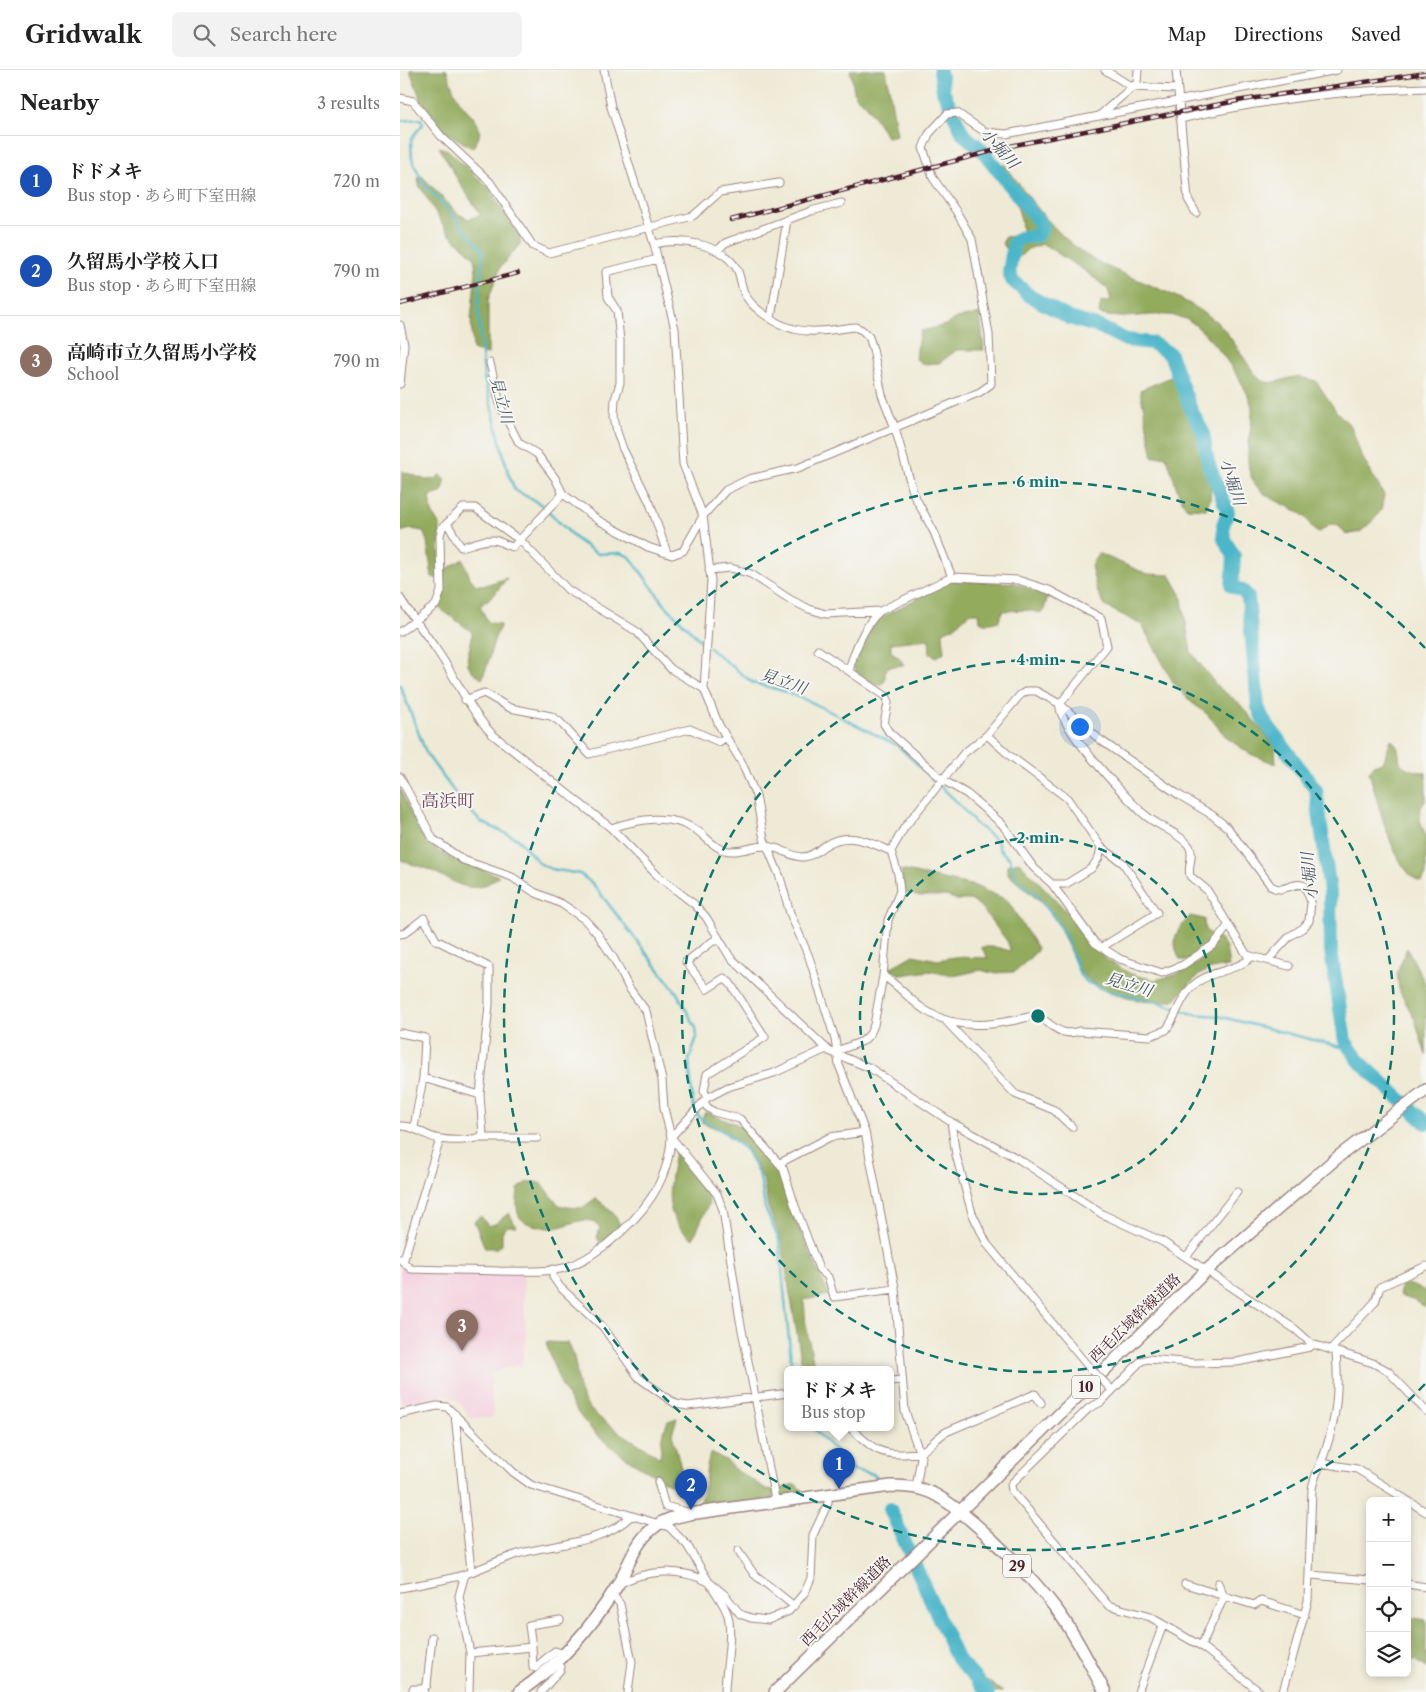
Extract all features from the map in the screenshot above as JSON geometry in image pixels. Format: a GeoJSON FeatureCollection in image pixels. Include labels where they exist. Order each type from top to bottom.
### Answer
{"type":"FeatureCollection","features":[{"type":"Feature","properties":{"kind":"main road","name":"西毛広域幹線道路"},"geometry":{"type":"LineString","coordinates":[[775,1692],[1206,1270],[1311,1180],[1426,1090]]}},
{"type":"Feature","properties":{"kind":"main road","name":"29"},"geometry":{"type":"LineString","coordinates":[[520,1692],[561,1658],[583,1635],[615,1590],[642,1541],[658,1524],[689,1514],[776,1504],[891,1486],[916,1488],[933,1494],[959,1513],[1000,1549],[1057,1611],[1106,1692]]}},
{"type":"Feature","properties":{"kind":"street"},"geometry":{"type":"LineString","coordinates":[[604,70],[611,107],[654,244],[675,329],[683,464],[703,516],[712,592],[704,689],[726,737],[742,763],[756,796],[766,846],[780,877],[790,913],[809,957],[837,1053],[865,1132],[895,1289],[905,1411],[921,1457],[916,1488]]}},
{"type":"Feature","properties":{"kind":"street"},"geometry":{"type":"LineString","coordinates":[[1105,70],[1132,87],[1176,89]]}},
{"type":"Feature","properties":{"kind":"street"},"geometry":{"type":"LineString","coordinates":[[1098,116],[1137,83],[1138,70]]}},
{"type":"Feature","properties":{"kind":"street"},"geometry":{"type":"LineString","coordinates":[[1176,70],[1176,89],[1179,101],[1188,199],[1196,213]]}},
{"type":"Feature","properties":{"kind":"street"},"geometry":{"type":"LineString","coordinates":[[490,364],[501,408],[519,443],[537,454],[564,494],[598,520],[648,547],[672,554],[683,551],[703,516],[721,494],[738,484],[798,468],[980,392],[990,384],[992,367],[988,334],[972,239],[933,178],[923,148],[929,134],[946,114],[957,113],[985,132],[1006,134],[1337,70]]}},
{"type":"Feature","properties":{"kind":"street"},"geometry":{"type":"LineString","coordinates":[[1180,119],[1290,98],[1365,90],[1426,88]]}},
{"type":"Feature","properties":{"kind":"street"},"geometry":{"type":"LineString","coordinates":[[400,98],[414,101],[441,136],[490,182],[527,239],[540,250],[556,253],[648,229],[693,216],[720,192],[779,183]]}},
{"type":"Feature","properties":{"kind":"street"},"geometry":{"type":"LineString","coordinates":[[718,250],[724,243],[841,203]]}},
{"type":"Feature","properties":{"kind":"street"},"geometry":{"type":"LineString","coordinates":[[772,318],[787,220]]}},
{"type":"Feature","properties":{"kind":"street"},"geometry":{"type":"LineString","coordinates":[[654,244],[662,242],[692,244],[718,250],[737,269],[744,293],[750,302],[772,318],[792,329],[802,331],[855,327],[862,330],[869,337],[874,349],[882,395],[895,428],[914,494],[934,532],[952,577]]}},
{"type":"Feature","properties":{"kind":"street"},"geometry":{"type":"LineString","coordinates":[[658,259],[606,272],[608,297],[617,311],[620,341],[620,383],[615,399],[614,416],[623,449],[650,503],[667,553]]}},
{"type":"Feature","properties":{"kind":"street"},"geometry":{"type":"LineString","coordinates":[[400,325],[404,345],[400,384]]}},
{"type":"Feature","properties":{"kind":"street"},"geometry":{"type":"LineString","coordinates":[[447,523],[461,547],[497,540],[506,546],[513,547],[521,541],[564,494]]}},
{"type":"Feature","properties":{"kind":"street"},"geometry":{"type":"LineString","coordinates":[[400,632],[436,605],[441,591],[440,536],[442,528],[464,508],[475,508],[521,541],[568,590],[636,631],[670,669],[704,689]]}},
{"type":"Feature","properties":{"kind":"street"},"geometry":{"type":"LineString","coordinates":[[709,570],[731,568],[751,574],[791,600],[809,609],[826,614],[880,610]]}},
{"type":"Feature","properties":{"kind":"street"},"geometry":{"type":"LineString","coordinates":[[849,670],[874,615],[880,610],[952,577],[1018,580],[1049,590],[1101,618],[1107,646],[1060,704],[1060,712],[1080,745],[1146,816],[1189,846],[1192,854],[1188,867],[1190,876],[1207,890],[1239,945],[1252,957],[1269,959],[1289,966]]}},
{"type":"Feature","properties":{"kind":"street"},"geometry":{"type":"LineString","coordinates":[[400,598],[439,653],[465,700],[492,734],[611,828],[658,876],[702,912],[730,957],[826,1049],[870,1068],[951,1122],[1020,1160],[1102,1214],[1163,1242],[1225,1285],[1295,1329],[1312,1344],[1381,1366],[1394,1375],[1426,1411]]}},
{"type":"Feature","properties":{"kind":"street"},"geometry":{"type":"LineString","coordinates":[[818,650],[887,697],[888,703],[884,724],[889,732],[940,783],[967,794],[1002,824],[1012,835],[1034,868],[1052,884],[1095,943],[1120,959],[1162,973],[1184,965],[1213,945],[1228,926]]}},
{"type":"Feature","properties":{"kind":"street"},"geometry":{"type":"LineString","coordinates":[[837,1053],[863,1041],[870,1034],[874,1025],[883,976],[888,920],[900,891],[898,874],[891,851],[904,828],[964,753],[987,735],[1024,692],[1036,691],[1060,704],[1099,739],[1228,828],[1271,886],[1282,890],[1297,884],[1305,886],[1311,902],[1309,921],[1303,928],[1290,936],[1269,959]]}},
{"type":"Feature","properties":{"kind":"street"},"geometry":{"type":"LineString","coordinates":[[465,700],[484,693],[510,708],[541,712],[551,716],[560,722],[589,754],[679,730],[697,731],[712,741],[719,742],[726,737]]}},
{"type":"Feature","properties":{"kind":"street"},"geometry":{"type":"LineString","coordinates":[[987,735],[1009,755],[1067,798],[1101,847],[1123,863],[1157,913],[1102,947]]}},
{"type":"Feature","properties":{"kind":"street"},"geometry":{"type":"LineString","coordinates":[[400,777],[433,839],[440,846],[463,860],[512,877],[534,892],[562,904],[584,919],[597,932],[629,988],[646,1011],[662,1080],[665,1115],[671,1137],[662,1180],[641,1213],[620,1234],[588,1258],[571,1265],[553,1269],[521,1271],[411,1269],[401,1260],[414,1226],[416,1212],[440,1140]]}},
{"type":"Feature","properties":{"kind":"street"},"geometry":{"type":"LineString","coordinates":[[611,828],[649,818],[689,826],[717,848],[734,852],[766,846],[790,855],[805,856],[827,844],[851,837],[861,838],[891,851]]}},
{"type":"Feature","properties":{"kind":"street"},"geometry":{"type":"LineString","coordinates":[[1052,884],[1066,884],[1092,868],[1099,857],[1101,847]]}},
{"type":"Feature","properties":{"kind":"street"},"geometry":{"type":"LineString","coordinates":[[400,934],[424,918],[436,940],[489,967],[489,1004],[480,1095],[484,1131],[481,1138]]}},
{"type":"Feature","properties":{"kind":"street"},"geometry":{"type":"LineString","coordinates":[[720,941],[714,941],[686,962],[707,989],[724,978],[730,983],[765,1037],[707,1074],[704,1091],[707,1107],[714,1112],[740,1119],[780,1163],[786,1174],[795,1206],[819,1269],[828,1277],[834,1297],[895,1289]]}},
{"type":"Feature","properties":{"kind":"street"},"geometry":{"type":"LineString","coordinates":[[883,976],[899,987],[924,1010],[945,1020],[974,1026],[1037,1016],[1063,1033],[1072,1034],[1080,1031],[1150,1036],[1166,1030],[1180,1005],[1196,983],[1235,968],[1252,957]]}},
{"type":"Feature","properties":{"kind":"street"},"geometry":{"type":"LineString","coordinates":[[945,1020],[1015,1094],[1054,1110],[1072,1127]]}},
{"type":"Feature","properties":{"kind":"street"},"geometry":{"type":"LineString","coordinates":[[400,1033],[424,1038],[422,1078],[414,1128]]}},
{"type":"Feature","properties":{"kind":"street"},"geometry":{"type":"LineString","coordinates":[[671,1137],[705,1100],[728,1088],[774,1073],[826,1049]]}},
{"type":"Feature","properties":{"kind":"street"},"geometry":{"type":"LineString","coordinates":[[422,1078],[480,1095]]}},
{"type":"Feature","properties":{"kind":"street"},"geometry":{"type":"LineString","coordinates":[[951,1122],[956,1155],[972,1213],[986,1244],[1088,1365],[1111,1389]]}},
{"type":"Feature","properties":{"kind":"street"},"geometry":{"type":"LineString","coordinates":[[400,1126],[414,1128],[440,1140],[537,1138]]}},
{"type":"Feature","properties":{"kind":"street"},"geometry":{"type":"LineString","coordinates":[[780,1163],[830,1137],[865,1132]]}},
{"type":"Feature","properties":{"kind":"street"},"geometry":{"type":"LineString","coordinates":[[671,1137],[717,1194],[723,1210],[755,1397],[776,1504]]}},
{"type":"Feature","properties":{"kind":"street"},"geometry":{"type":"LineString","coordinates":[[1186,1257],[1237,1192]]}},
{"type":"Feature","properties":{"kind":"street"},"geometry":{"type":"LineString","coordinates":[[1283,1692],[1305,1615],[1311,1575],[1310,1505],[1314,1477],[1321,1463],[1338,1402],[1333,1351],[1375,1302],[1380,1286],[1426,1266]]}},
{"type":"Feature","properties":{"kind":"street"},"geometry":{"type":"LineString","coordinates":[[553,1269],[553,1276],[560,1287],[594,1317],[639,1378],[659,1394],[676,1404],[686,1406],[784,1394]]}},
{"type":"Feature","properties":{"kind":"street"},"geometry":{"type":"LineString","coordinates":[[1260,1692],[1201,1646],[1150,1617],[1119,1610],[1105,1602],[1011,1488],[1012,1480],[1089,1408],[1101,1402],[1111,1389],[1141,1361],[1148,1359],[1194,1363],[1237,1362],[1310,1347],[1312,1344]]}},
{"type":"Feature","properties":{"kind":"street"},"geometry":{"type":"LineString","coordinates":[[894,1381],[902,1380]]}},
{"type":"Feature","properties":{"kind":"street"},"geometry":{"type":"LineString","coordinates":[[853,1431],[870,1446],[881,1452],[890,1454],[920,1452],[946,1432],[1036,1394],[1041,1403]]}},
{"type":"Feature","properties":{"kind":"street"},"geometry":{"type":"LineString","coordinates":[[1415,1398],[1426,1400]]}},
{"type":"Feature","properties":{"kind":"street"},"geometry":{"type":"LineString","coordinates":[[400,1414],[437,1406],[448,1408],[512,1472],[525,1481],[538,1488],[669,1527],[677,1533],[687,1545],[728,1614],[730,1627],[725,1667],[725,1692]]}},
{"type":"Feature","properties":{"kind":"street"},"geometry":{"type":"LineString","coordinates":[[455,1414],[468,1572],[459,1596],[470,1653],[469,1692]]}},
{"type":"Feature","properties":{"kind":"street"},"geometry":{"type":"LineString","coordinates":[[1321,1463],[1357,1469],[1426,1512]]}},
{"type":"Feature","properties":{"kind":"street"},"geometry":{"type":"LineString","coordinates":[[658,1482],[665,1506],[687,1511],[689,1514]]}},
{"type":"Feature","properties":{"kind":"street"},"geometry":{"type":"LineString","coordinates":[[628,1692],[632,1662],[620,1604],[615,1590],[644,1574],[663,1572],[688,1574],[709,1582],[725,1595],[740,1614],[751,1618],[768,1620],[778,1617],[794,1606],[805,1592],[811,1578],[813,1535],[828,1502],[828,1496]]}},
{"type":"Feature","properties":{"kind":"street"},"geometry":{"type":"LineString","coordinates":[[400,1588],[468,1572],[522,1553],[577,1542],[604,1533],[624,1523],[631,1516]]}},
{"type":"Feature","properties":{"kind":"street"},"geometry":{"type":"LineString","coordinates":[[738,1551],[754,1574],[794,1606]]}},
{"type":"Feature","properties":{"kind":"street"},"geometry":{"type":"LineString","coordinates":[[1311,1575],[1366,1580]]}},
{"type":"Feature","properties":{"kind":"street"},"geometry":{"type":"LineString","coordinates":[[1201,1646],[1224,1597],[1218,1583]]}},
{"type":"Feature","properties":{"kind":"street"},"geometry":{"type":"LineString","coordinates":[[1185,1584],[1254,1605],[1260,1601],[1305,1615]]}},
{"type":"Feature","properties":{"kind":"street"},"geometry":{"type":"LineString","coordinates":[[1411,1585],[1426,1587]]}},
{"type":"Feature","properties":{"kind":"street"},"geometry":{"type":"LineString","coordinates":[[541,1692],[562,1667],[561,1658],[555,1651],[535,1668],[533,1667],[529,1626],[560,1620]]}},
{"type":"Feature","properties":{"kind":"street"},"geometry":{"type":"LineString","coordinates":[[1138,1692],[1163,1625]]}},
{"type":"Feature","properties":{"kind":"street"},"geometry":{"type":"LineString","coordinates":[[413,1692],[413,1689],[424,1690],[427,1685],[432,1637]]}},
{"type":"Feature","properties":{"kind":"street"},"geometry":{"type":"LineString","coordinates":[[470,1653],[532,1647]]}},
{"type":"Feature","properties":{"kind":"shaded area"},"geometry":{"type":"Polygon","coordinates":[[[400,1262],[410,1271],[523,1273],[526,1339],[521,1364],[490,1373],[493,1416],[491,1418],[470,1418],[459,1401],[446,1395],[400,1403],[400,1262]]]}},
{"type":"Feature","properties":{"kind":"green space"},"geometry":{"type":"Polygon","coordinates":[[[410,70],[447,70],[457,97],[477,122],[479,128],[480,134],[472,148],[442,130],[420,98],[410,70]]]}},
{"type":"Feature","properties":{"kind":"green space"},"geometry":{"type":"Polygon","coordinates":[[[850,70],[886,70],[897,135],[887,137],[865,103],[855,96],[850,70]]]}},
{"type":"Feature","properties":{"kind":"green space"},"geometry":{"type":"Polygon","coordinates":[[[439,147],[448,150],[488,187],[520,237],[520,244],[500,268],[488,300],[488,354],[473,350],[471,319],[476,271],[474,257],[448,233],[419,185],[418,178],[422,176],[458,214],[469,219],[481,215],[439,147]]]}},
{"type":"Feature","properties":{"kind":"green space"},"geometry":{"type":"Polygon","coordinates":[[[1000,165],[1005,165],[1047,220],[1072,244],[1100,263],[1190,304],[1218,323],[1261,380],[1275,382],[1288,378],[1302,377],[1316,381],[1336,411],[1351,426],[1361,455],[1384,495],[1381,510],[1373,521],[1360,532],[1346,535],[1339,526],[1331,524],[1318,533],[1304,516],[1267,496],[1255,484],[1251,476],[1248,459],[1252,408],[1249,399],[1236,374],[1216,347],[1206,335],[1188,320],[1166,315],[1121,317],[1099,314],[1101,302],[1111,301],[1108,289],[1085,271],[1043,244],[1028,249],[1017,259],[1002,244],[1005,237],[1022,235],[1022,225],[1017,207],[1000,165]]]}},
{"type":"Feature","properties":{"kind":"green space"},"geometry":{"type":"Polygon","coordinates":[[[980,314],[984,350],[957,350],[939,363],[923,364],[916,359],[921,331],[946,325],[957,318],[980,314]]]}},
{"type":"Feature","properties":{"kind":"green space"},"geometry":{"type":"Polygon","coordinates":[[[1176,375],[1187,411],[1198,432],[1211,485],[1210,499],[1206,509],[1187,508],[1177,490],[1166,456],[1153,457],[1140,390],[1176,375]]]}},
{"type":"Feature","properties":{"kind":"green space"},"geometry":{"type":"Polygon","coordinates":[[[402,471],[426,480],[436,479],[440,474],[444,479],[444,487],[441,493],[430,496],[432,513],[440,526],[439,579],[432,577],[427,541],[423,531],[411,529],[400,532],[402,471]]]}},
{"type":"Feature","properties":{"kind":"green space"},"geometry":{"type":"Polygon","coordinates":[[[1098,553],[1147,574],[1170,575],[1181,594],[1191,652],[1217,686],[1240,704],[1275,746],[1276,764],[1250,754],[1227,738],[1207,714],[1191,702],[1173,682],[1142,625],[1105,606],[1097,591],[1091,566],[1098,553]]]}},
{"type":"Feature","properties":{"kind":"green space"},"geometry":{"type":"Polygon","coordinates":[[[463,559],[470,578],[476,585],[485,585],[507,578],[494,595],[480,606],[488,622],[500,625],[482,679],[474,673],[468,662],[472,632],[438,607],[445,570],[463,559]]]}},
{"type":"Feature","properties":{"kind":"green space"},"geometry":{"type":"Polygon","coordinates":[[[951,580],[1015,583],[1048,596],[1043,613],[1025,610],[1002,611],[999,621],[986,624],[980,621],[979,613],[970,613],[954,627],[943,632],[944,652],[937,657],[930,654],[929,639],[891,643],[891,652],[898,656],[904,665],[888,667],[885,672],[885,681],[880,685],[875,685],[855,672],[853,663],[875,621],[951,580]]]}},
{"type":"Feature","properties":{"kind":"green space"},"geometry":{"type":"Polygon","coordinates":[[[1391,739],[1398,751],[1401,764],[1413,770],[1426,773],[1426,800],[1421,807],[1420,820],[1426,837],[1426,875],[1422,882],[1412,877],[1403,866],[1395,851],[1382,817],[1369,772],[1375,764],[1383,763],[1391,739]]]}},
{"type":"Feature","properties":{"kind":"green space"},"geometry":{"type":"Polygon","coordinates":[[[400,788],[418,829],[433,847],[460,862],[499,876],[479,887],[462,886],[425,868],[400,859],[400,788]]]}},
{"type":"Feature","properties":{"kind":"green space"},"geometry":{"type":"Polygon","coordinates":[[[1019,862],[1058,902],[1107,960],[1131,974],[1154,980],[1172,976],[1198,963],[1206,953],[1192,960],[1180,960],[1175,947],[1178,931],[1190,916],[1204,919],[1205,930],[1224,943],[1229,967],[1206,971],[1173,1000],[1149,1002],[1134,1000],[1106,991],[1084,976],[1077,967],[1055,919],[1042,904],[1008,874],[1008,865],[1019,862]]]}},
{"type":"Feature","properties":{"kind":"green space"},"geometry":{"type":"Polygon","coordinates":[[[901,870],[975,886],[1007,900],[1037,948],[1037,951],[1015,972],[991,973],[981,970],[953,976],[929,971],[902,975],[888,969],[913,955],[938,960],[954,957],[988,958],[981,947],[995,947],[1011,951],[1007,941],[979,905],[970,900],[957,900],[946,896],[918,896],[904,892],[901,870]]]}},
{"type":"Feature","properties":{"kind":"green space"},"geometry":{"type":"Polygon","coordinates":[[[1407,948],[1426,985],[1426,1055],[1415,1020],[1399,990],[1397,972],[1407,948]]]}},
{"type":"Feature","properties":{"kind":"green space"},"geometry":{"type":"Polygon","coordinates":[[[705,1112],[749,1129],[771,1162],[777,1163],[789,1206],[829,1295],[804,1300],[806,1327],[814,1366],[802,1366],[781,1240],[768,1207],[763,1178],[745,1146],[727,1133],[701,1122],[705,1112]]]}},
{"type":"Feature","properties":{"kind":"green space"},"geometry":{"type":"Polygon","coordinates":[[[675,1150],[707,1189],[709,1203],[693,1239],[682,1230],[675,1220],[671,1209],[669,1198],[675,1150]]]}},
{"type":"Feature","properties":{"kind":"green space"},"geometry":{"type":"Polygon","coordinates":[[[527,1182],[543,1185],[554,1200],[563,1206],[582,1208],[596,1198],[614,1214],[621,1227],[612,1236],[599,1241],[597,1237],[600,1228],[590,1221],[578,1221],[552,1228],[530,1224],[521,1218],[517,1209],[518,1189],[527,1182]]]}},
{"type":"Feature","properties":{"kind":"green space"},"geometry":{"type":"Polygon","coordinates":[[[509,1213],[516,1226],[508,1226],[502,1232],[502,1244],[497,1248],[485,1248],[474,1221],[481,1216],[488,1226],[495,1224],[509,1213]]]}},
{"type":"Feature","properties":{"kind":"green space"},"geometry":{"type":"Polygon","coordinates":[[[1408,1284],[1426,1291],[1426,1308],[1416,1301],[1399,1296],[1401,1286],[1408,1284]]]}},
{"type":"Feature","properties":{"kind":"green space"},"geometry":{"type":"Polygon","coordinates":[[[546,1342],[568,1343],[574,1358],[580,1393],[589,1407],[607,1423],[660,1458],[662,1436],[668,1421],[677,1418],[672,1434],[687,1491],[683,1492],[634,1463],[596,1434],[581,1417],[568,1397],[556,1372],[546,1342]]]}},
{"type":"Feature","properties":{"kind":"green space"},"geometry":{"type":"Polygon","coordinates":[[[711,1453],[726,1460],[733,1468],[766,1489],[776,1490],[795,1484],[806,1493],[700,1509],[698,1503],[703,1492],[711,1453]]]}},
{"type":"Feature","properties":{"kind":"green space"},"geometry":{"type":"Polygon","coordinates":[[[1411,1618],[1426,1620],[1426,1668],[1415,1660],[1411,1660],[1411,1618]]]}},
{"type":"Feature","properties":{"kind":"green space"},"geometry":{"type":"Polygon","coordinates":[[[978,1674],[1003,1692],[985,1692],[971,1678],[978,1674]]]}},
{"type":"Feature","properties":{"kind":"waterway","name":"小堀川"},"geometry":{"type":"LineString","coordinates":[[940,70],[943,91],[963,134],[981,149],[1043,227],[1038,235],[1020,238],[1014,243],[1009,272],[1012,280],[1030,296],[1069,318],[1100,327],[1126,340],[1152,343],[1170,354],[1191,410],[1203,432],[1208,463],[1228,512],[1223,525],[1224,539],[1234,556],[1232,586],[1243,591],[1248,597],[1258,707],[1263,719],[1316,790],[1330,892],[1331,951],[1345,1041],[1360,1062],[1426,1123]]}},
{"type":"Feature","properties":{"kind":"waterway","name":"見立川"},"geometry":{"type":"LineString","coordinates":[[400,121],[421,119],[423,124],[413,136],[411,142],[412,158],[422,182],[483,251],[478,307],[484,377],[508,473],[515,490],[542,505],[577,540],[598,554],[621,553],[630,557],[665,605],[705,645]]}},
{"type":"Feature","properties":{"kind":"waterway","name":"見立川"},"geometry":{"type":"LineString","coordinates":[[709,648],[753,683],[783,691],[809,701],[898,746],[955,800],[975,823],[997,841],[1000,850],[1010,859],[1017,880],[1035,893],[1055,918],[1066,937],[1080,975],[1087,982],[1105,990],[1158,1002],[1193,1014],[1218,1016],[1349,1049]]}},
{"type":"Feature","properties":{"kind":"waterway"},"geometry":{"type":"LineString","coordinates":[[400,685],[427,755],[461,801],[481,822],[518,839],[539,863],[551,869],[580,874],[593,884],[677,993],[696,1028],[697,1037],[689,1060],[693,1104],[699,1117],[724,1132],[746,1150],[760,1177],[765,1208],[779,1240],[792,1366]]}},
{"type":"Feature","properties":{"kind":"waterway"},"geometry":{"type":"LineString","coordinates":[[816,1431],[854,1470],[873,1474],[877,1478]]}},
{"type":"Feature","properties":{"kind":"waterway"},"geometry":{"type":"LineString","coordinates":[[890,1509],[957,1659],[988,1692]]}},
{"type":"Feature","properties":{"kind":"railway"},"geometry":{"type":"LineString","coordinates":[[731,220],[1015,145],[1236,101],[1426,73]]}},
{"type":"Feature","properties":{"kind":"railway"},"geometry":{"type":"LineString","coordinates":[[400,304],[518,273]]}},
{"type":"Feature","properties":{"kind":"place","name":"高崎市立久留馬小学校"},"geometry":{"type":"Point","coordinates":[462,1351]}},
{"type":"Feature","properties":{"kind":"place","name":"ドドメキ"},"geometry":{"type":"Point","coordinates":[839,1489]}},
{"type":"Feature","properties":{"kind":"place","name":"久留馬小学校入口"},"geometry":{"type":"Point","coordinates":[691,1510]}},
{"type":"Feature","properties":{"kind":"district","name":"高浜町"},"geometry":{"type":"Point","coordinates":[448,801]}}]}
